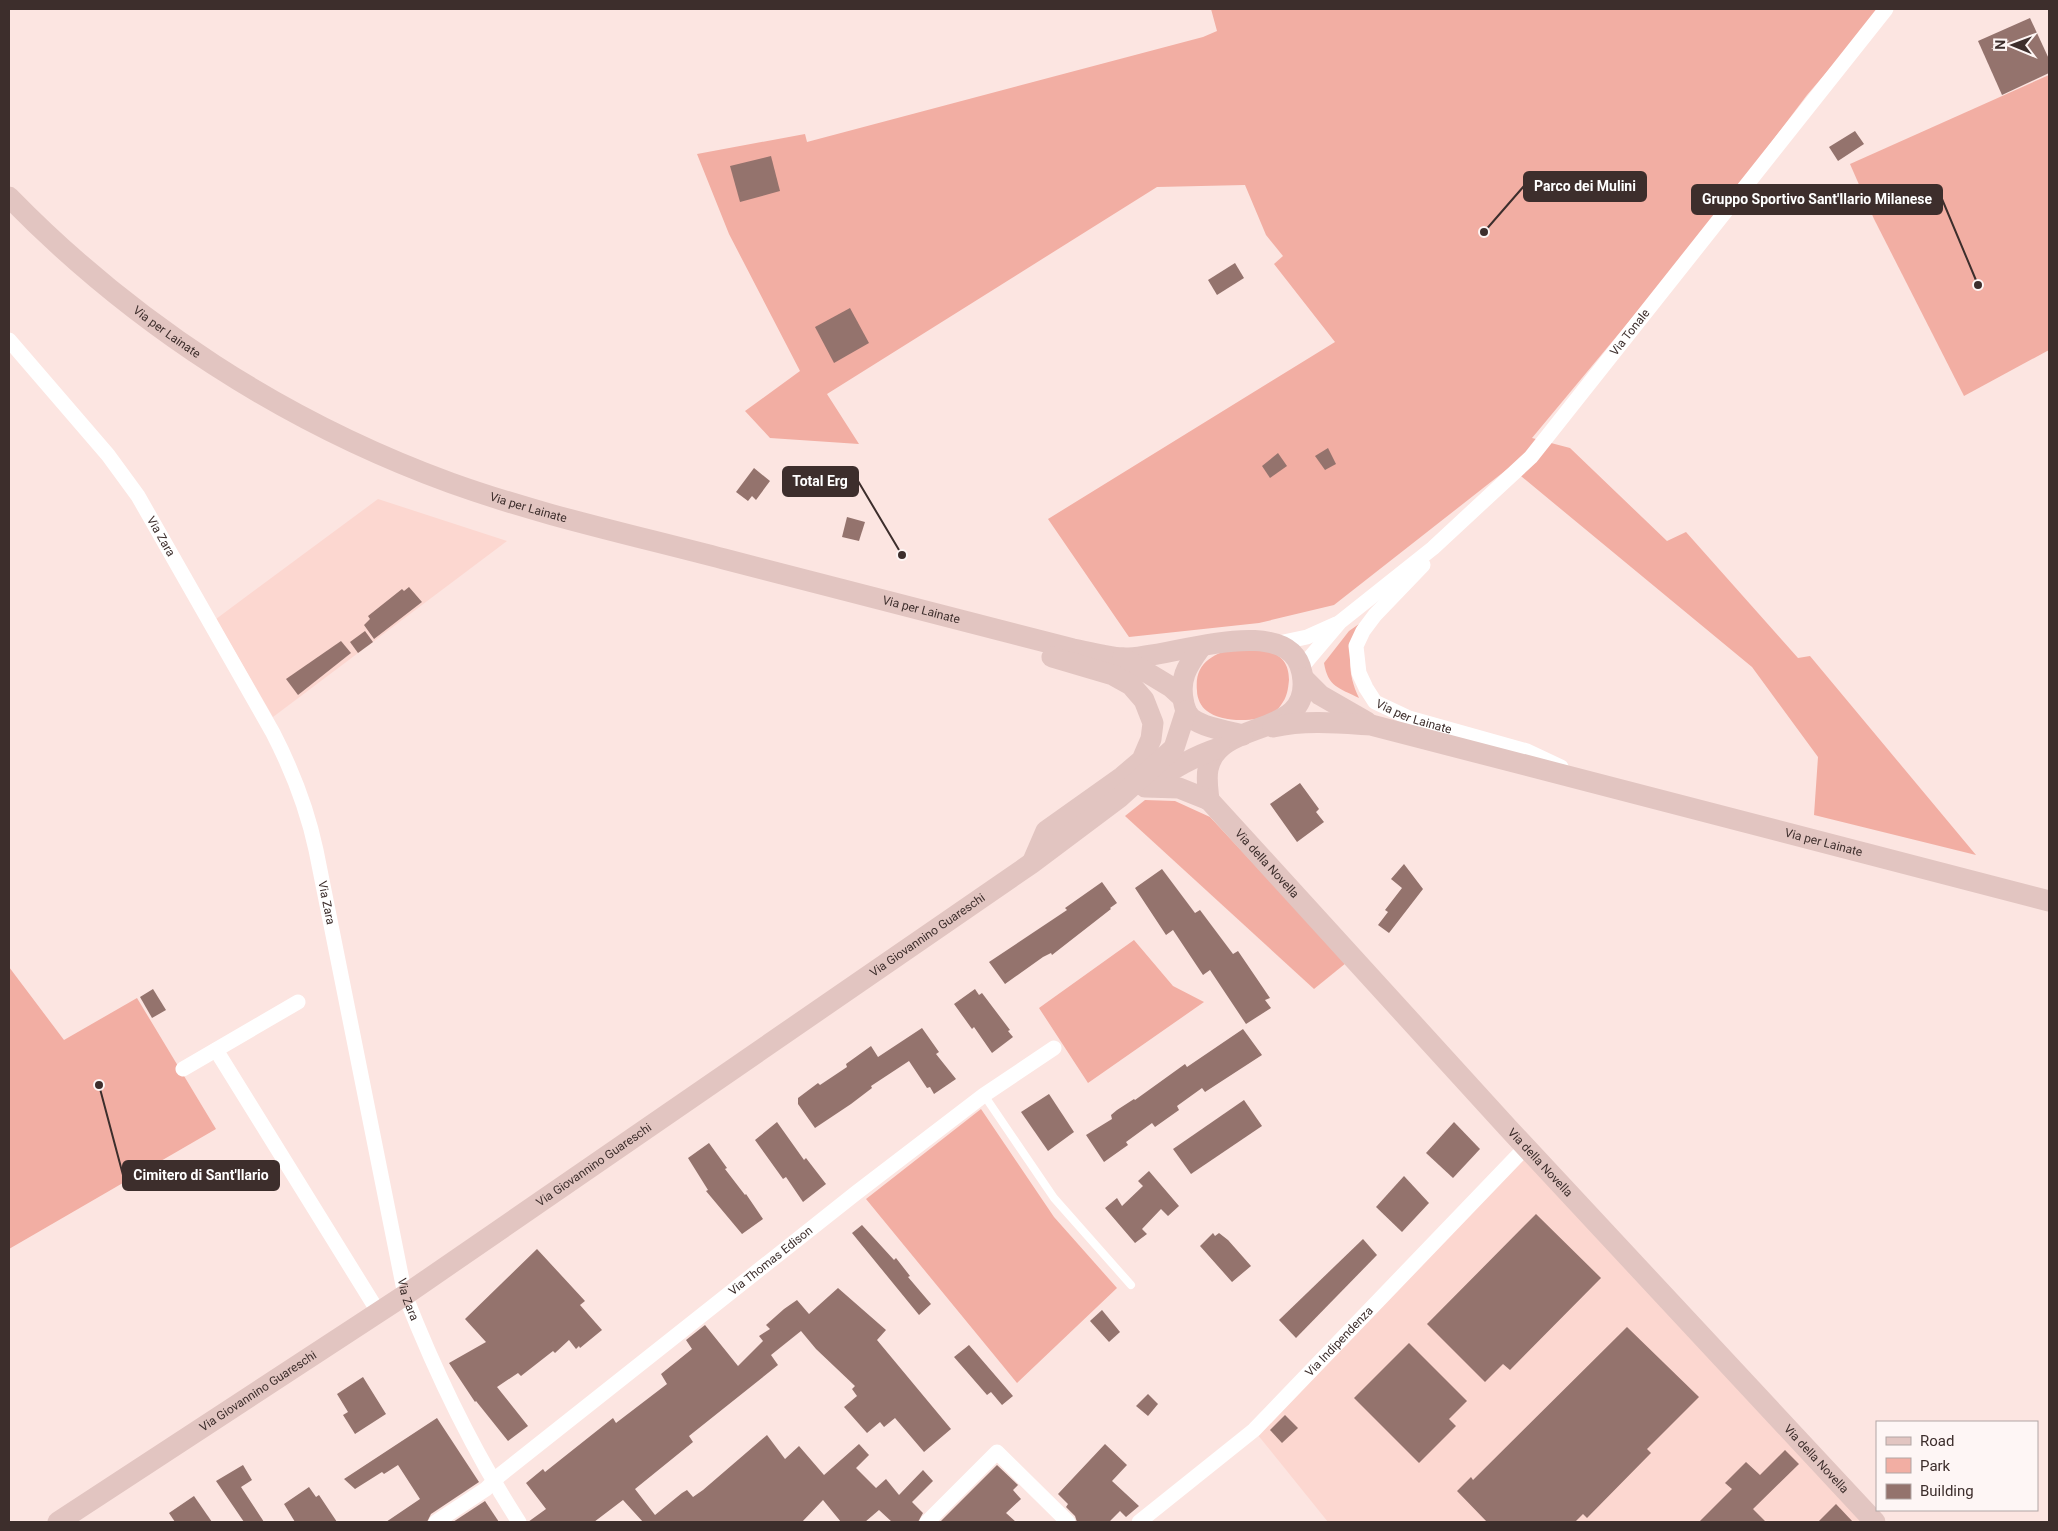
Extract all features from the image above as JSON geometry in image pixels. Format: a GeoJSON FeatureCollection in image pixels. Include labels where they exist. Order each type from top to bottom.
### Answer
{"type":"FeatureCollection","features":[{"type":"Feature","properties":{"kind":"street","name":"Via Tonale"},"geometry":{"type":"LineString","coordinates":[[1340,622],[1433,548],[1531,457],[1886,9]]}},
{"type":"Feature","properties":{"kind":"street","name":"Via per Lainate"},"geometry":{"type":"LineString","coordinates":[[9,197],[46,234],[95,277],[183,344],[221,370],[285,407],[367,449],[453,484],[523,506],[1073,649],[1123,658],[1201,647]]}},
{"type":"Feature","properties":{"kind":"street","name":"Via Zara"},"geometry":{"type":"LineString","coordinates":[[9,340],[97,442],[138,496],[273,732],[291,770],[299,789],[316,850],[405,1295],[425,1346],[493,1482],[519,1522]]}},
{"type":"Feature","properties":{"kind":"street","name":"Via per Lainate"},"geometry":{"type":"LineString","coordinates":[[1433,548],[1421,569],[1375,615],[1363,631],[1356,646],[1359,673],[1375,702],[1409,718],[1528,751],[1597,784]]}},
{"type":"Feature","properties":{"kind":"street"},"geometry":{"type":"LineString","coordinates":[[914,608],[936,623],[1113,675],[1131,685],[1144,700],[1153,723],[1151,739],[1142,760],[1122,777],[1046,831],[1032,864]]}},
{"type":"Feature","properties":{"kind":"street"},"geometry":{"type":"LineString","coordinates":[[1274,644],[1307,637],[1340,622]]}},
{"type":"Feature","properties":{"kind":"street"},"geometry":{"type":"LineString","coordinates":[[1252,732],[1203,724],[1190,717],[1184,704],[1181,686],[1184,671],[1201,647],[1251,639],[1274,644],[1293,654],[1302,673],[1340,622]]}},
{"type":"Feature","properties":{"kind":"street","name":"Via per Lainate"},"geometry":{"type":"LineString","coordinates":[[1123,658],[1171,687],[1184,704]]}},
{"type":"Feature","properties":{"kind":"street","name":"Via per Lainate"},"geometry":{"type":"LineString","coordinates":[[1302,673],[1320,695],[1371,725]]}},
{"type":"Feature","properties":{"kind":"street","name":"Via per Lainate"},"geometry":{"type":"LineString","coordinates":[[1252,732],[1289,715],[1298,705],[1302,673]]}},
{"type":"Feature","properties":{"kind":"street"},"geometry":{"type":"LineString","coordinates":[[1120,797],[1144,787],[1176,756],[1184,704]]}},
{"type":"Feature","properties":{"kind":"street","name":"Via per Lainate"},"geometry":{"type":"LineString","coordinates":[[1176,756],[1200,754],[1219,748],[1228,740],[1252,732],[1293,723],[1332,722],[1371,725],[2049,901]]}},
{"type":"Feature","properties":{"kind":"street"},"geometry":{"type":"LineString","coordinates":[[1144,787],[1178,788],[1200,796],[1208,769],[1219,748]]}},
{"type":"Feature","properties":{"kind":"street"},"geometry":{"type":"LineString","coordinates":[[1120,797],[1176,756]]}},
{"type":"Feature","properties":{"kind":"street","name":"Via della Novella"},"geometry":{"type":"LineString","coordinates":[[1176,756],[1200,796],[1875,1522]]}},
{"type":"Feature","properties":{"kind":"street","name":"Via Giovannino Guareschi"},"geometry":{"type":"LineString","coordinates":[[58,1522],[405,1295],[1032,864],[1120,797]]}},
{"type":"Feature","properties":{"kind":"street"},"geometry":{"type":"LineString","coordinates":[[183,1068],[298,1002]]}},
{"type":"Feature","properties":{"kind":"street","name":"Via Thomas Edison"},"geometry":{"type":"LineString","coordinates":[[436,1522],[486,1489],[856,1193],[984,1095],[1054,1048]]}},
{"type":"Feature","properties":{"kind":"street"},"geometry":{"type":"LineString","coordinates":[[216,1050],[379,1312]]}},
{"type":"Feature","properties":{"kind":"street","name":"Via Indipendenza"},"geometry":{"type":"LineString","coordinates":[[1139,1522],[1254,1430],[1526,1147]]}},
{"type":"Feature","properties":{"kind":"street"},"geometry":{"type":"LineString","coordinates":[[927,1522],[997,1452],[1068,1522]]}},
{"type":"Feature","properties":{"kind":"lane"},"geometry":{"type":"LineString","coordinates":[[984,1095],[1054,1198],[1131,1285]]}},
{"type":"Feature","properties":{"kind":"shaded area"},"geometry":{"type":"Polygon","coordinates":[[[378,499],[507,541],[273,717],[216,619],[378,499]]]}},
{"type":"Feature","properties":{"kind":"shaded area"},"geometry":{"type":"Polygon","coordinates":[[[1526,1155],[1869,1522],[1328,1522],[1257,1434],[1526,1155]]]}},
{"type":"Feature","properties":{"kind":"green space"},"geometry":{"type":"Polygon","coordinates":[[[1211,9],[1881,9],[1807,95],[1706,229],[1532,438],[1570,448],[1667,541],[1686,532],[1798,658],[1810,656],[1976,855],[1814,815],[1818,757],[1752,667],[1510,467],[1334,605],[1259,623],[1129,637],[1048,519],[1335,342],[1274,264],[1283,256],[1266,235],[1245,185],[1157,187],[827,394],[859,444],[770,438],[745,411],[800,371],[729,234],[697,154],[805,134],[807,142],[1203,37],[1217,31],[1211,9]]]}},
{"type":"Feature","properties":{"kind":"green space"},"geometry":{"type":"Polygon","coordinates":[[[2049,75],[2049,350],[1964,396],[1874,219],[1850,164],[2049,75]]]}},
{"type":"Feature","properties":{"kind":"green space"},"geometry":{"type":"Polygon","coordinates":[[[1359,624],[1352,642],[1350,661],[1352,680],[1359,698],[1340,689],[1332,682],[1328,677],[1324,663],[1349,631],[1359,624]]]}},
{"type":"Feature","properties":{"kind":"green space"},"geometry":{"type":"Polygon","coordinates":[[[1238,647],[1273,653],[1284,662],[1288,670],[1289,684],[1285,699],[1275,711],[1267,716],[1246,720],[1224,718],[1207,711],[1199,699],[1197,681],[1202,666],[1213,656],[1238,647]]]}},
{"type":"Feature","properties":{"kind":"green space"},"geometry":{"type":"Polygon","coordinates":[[[1145,800],[1175,801],[1210,817],[1346,963],[1314,989],[1125,816],[1145,800]]]}},
{"type":"Feature","properties":{"kind":"green space"},"geometry":{"type":"Polygon","coordinates":[[[1134,940],[1173,986],[1204,1002],[1088,1083],[1039,1008],[1134,940]]]}},
{"type":"Feature","properties":{"kind":"green space"},"geometry":{"type":"Polygon","coordinates":[[[9,967],[64,1040],[137,998],[216,1129],[9,1249],[9,967]]]}},
{"type":"Feature","properties":{"kind":"green space"},"geometry":{"type":"Polygon","coordinates":[[[981,1109],[1054,1217],[1117,1288],[1017,1383],[866,1199],[981,1109]]]}},
{"type":"Feature","properties":{"kind":"building"},"geometry":{"type":"Polygon","coordinates":[[[2030,18],[2049,59],[2049,73],[2002,95],[1978,41],[2030,18]]]}},
{"type":"Feature","properties":{"kind":"building"},"geometry":{"type":"Polygon","coordinates":[[[1855,131],[1864,144],[1838,161],[1829,147],[1855,131]]]}},
{"type":"Feature","properties":{"kind":"building"},"geometry":{"type":"Polygon","coordinates":[[[771,156],[780,191],[740,202],[730,166],[771,156]]]}},
{"type":"Feature","properties":{"kind":"building"},"geometry":{"type":"Polygon","coordinates":[[[1235,263],[1244,278],[1217,295],[1208,280],[1235,263]]]}},
{"type":"Feature","properties":{"kind":"building"},"geometry":{"type":"Polygon","coordinates":[[[850,308],[869,343],[834,363],[815,327],[850,308]]]}},
{"type":"Feature","properties":{"kind":"building"},"geometry":{"type":"Polygon","coordinates":[[[1328,448],[1336,464],[1325,470],[1315,456],[1328,448]]]}},
{"type":"Feature","properties":{"kind":"building"},"geometry":{"type":"Polygon","coordinates":[[[1278,453],[1287,466],[1270,478],[1262,466],[1278,453]]]}},
{"type":"Feature","properties":{"kind":"building"},"geometry":{"type":"Polygon","coordinates":[[[754,468],[770,481],[756,500],[752,496],[748,501],[736,492],[754,468]]]}},
{"type":"Feature","properties":{"kind":"building"},"geometry":{"type":"Polygon","coordinates":[[[847,517],[865,522],[859,541],[842,537],[847,517]]]}},
{"type":"Feature","properties":{"kind":"building"},"geometry":{"type":"Polygon","coordinates":[[[409,587],[422,602],[374,639],[364,625],[370,619],[368,616],[402,589],[404,591],[409,587]]]}},
{"type":"Feature","properties":{"kind":"building"},"geometry":{"type":"Polygon","coordinates":[[[365,631],[373,642],[358,653],[350,642],[365,631]]]}},
{"type":"Feature","properties":{"kind":"building"},"geometry":{"type":"Polygon","coordinates":[[[341,641],[351,653],[298,695],[286,679],[341,641]]]}},
{"type":"Feature","properties":{"kind":"building"},"geometry":{"type":"Polygon","coordinates":[[[1300,783],[1319,809],[1316,812],[1324,822],[1297,842],[1270,804],[1300,783]]]}},
{"type":"Feature","properties":{"kind":"building"},"geometry":{"type":"Polygon","coordinates":[[[1404,864],[1423,889],[1389,933],[1378,925],[1388,912],[1385,910],[1402,888],[1391,879],[1404,864]]]}},
{"type":"Feature","properties":{"kind":"building"},"geometry":{"type":"Polygon","coordinates":[[[1162,869],[1195,913],[1200,910],[1233,954],[1238,951],[1270,998],[1265,1000],[1271,1008],[1246,1024],[1210,970],[1203,975],[1173,930],[1166,935],[1135,888],[1162,869]]]}},
{"type":"Feature","properties":{"kind":"building"},"geometry":{"type":"Polygon","coordinates":[[[1102,882],[1117,903],[1052,955],[1051,953],[1043,957],[1005,984],[989,962],[1067,910],[1065,908],[1102,882]]]}},
{"type":"Feature","properties":{"kind":"building"},"geometry":{"type":"Polygon","coordinates":[[[153,989],[166,1010],[152,1018],[140,997],[153,989]]]}},
{"type":"Feature","properties":{"kind":"building"},"geometry":{"type":"Polygon","coordinates":[[[975,989],[979,995],[982,993],[1010,1030],[1008,1031],[1013,1037],[992,1053],[974,1027],[972,1029],[954,1004],[975,989]]]}},
{"type":"Feature","properties":{"kind":"building"},"geometry":{"type":"Polygon","coordinates":[[[922,1028],[939,1052],[936,1054],[956,1079],[934,1094],[930,1087],[927,1088],[909,1061],[871,1086],[872,1088],[851,1104],[815,1128],[798,1104],[798,1098],[818,1083],[820,1085],[847,1067],[846,1064],[871,1046],[878,1057],[922,1028]]]}},
{"type":"Feature","properties":{"kind":"building"},"geometry":{"type":"Polygon","coordinates":[[[1243,1029],[1262,1055],[1205,1092],[1202,1088],[1177,1106],[1179,1110],[1155,1127],[1152,1123],[1126,1142],[1128,1145],[1104,1162],[1086,1135],[1112,1119],[1111,1115],[1117,1110],[1135,1100],[1185,1064],[1187,1067],[1243,1029]]]}},
{"type":"Feature","properties":{"kind":"building"},"geometry":{"type":"Polygon","coordinates":[[[1049,1094],[1074,1132],[1048,1151],[1021,1112],[1049,1094]]]}},
{"type":"Feature","properties":{"kind":"building"},"geometry":{"type":"Polygon","coordinates":[[[1244,1100],[1262,1126],[1191,1174],[1173,1149],[1244,1100]]]}},
{"type":"Feature","properties":{"kind":"building"},"geometry":{"type":"Polygon","coordinates":[[[777,1122],[804,1160],[806,1158],[826,1184],[803,1202],[786,1177],[783,1179],[755,1140],[777,1122]]]}},
{"type":"Feature","properties":{"kind":"building"},"geometry":{"type":"Polygon","coordinates":[[[1454,1122],[1480,1149],[1453,1178],[1426,1153],[1454,1122]]]}},
{"type":"Feature","properties":{"kind":"building"},"geometry":{"type":"Polygon","coordinates":[[[709,1143],[727,1168],[725,1169],[746,1194],[763,1219],[742,1234],[706,1191],[708,1190],[688,1158],[709,1143]]]}},
{"type":"Feature","properties":{"kind":"building"},"geometry":{"type":"Polygon","coordinates":[[[1149,1171],[1179,1206],[1168,1216],[1161,1209],[1142,1229],[1147,1234],[1135,1243],[1105,1208],[1117,1198],[1122,1206],[1143,1186],[1138,1181],[1149,1171]]]}},
{"type":"Feature","properties":{"kind":"building"},"geometry":{"type":"Polygon","coordinates":[[[1404,1176],[1429,1203],[1402,1232],[1376,1207],[1404,1176]]]}},
{"type":"Feature","properties":{"kind":"building"},"geometry":{"type":"Polygon","coordinates":[[[1536,1214],[1601,1278],[1510,1370],[1503,1364],[1485,1382],[1427,1324],[1536,1214]]]}},
{"type":"Feature","properties":{"kind":"building"},"geometry":{"type":"Polygon","coordinates":[[[862,1225],[894,1260],[896,1258],[910,1276],[908,1277],[931,1304],[919,1315],[852,1233],[862,1225]]]}},
{"type":"Feature","properties":{"kind":"building"},"geometry":{"type":"Polygon","coordinates":[[[1213,1233],[1215,1236],[1219,1233],[1228,1240],[1251,1266],[1232,1282],[1200,1246],[1213,1233]]]}},
{"type":"Feature","properties":{"kind":"building"},"geometry":{"type":"Polygon","coordinates":[[[1363,1239],[1377,1255],[1296,1338],[1279,1320],[1363,1239]]]}},
{"type":"Feature","properties":{"kind":"building"},"geometry":{"type":"Polygon","coordinates":[[[537,1249],[585,1301],[580,1305],[602,1330],[580,1348],[579,1346],[576,1349],[569,1340],[555,1353],[553,1351],[521,1376],[518,1373],[497,1387],[528,1426],[508,1441],[475,1402],[449,1363],[486,1342],[465,1319],[537,1249]]]}},
{"type":"Feature","properties":{"kind":"building"},"geometry":{"type":"Polygon","coordinates":[[[838,1288],[886,1330],[877,1340],[951,1429],[924,1452],[895,1418],[884,1427],[880,1422],[867,1433],[844,1407],[857,1396],[852,1389],[855,1386],[816,1349],[801,1331],[771,1355],[778,1365],[689,1436],[693,1442],[635,1489],[655,1515],[687,1490],[693,1497],[703,1490],[767,1435],[785,1459],[799,1446],[824,1475],[859,1444],[869,1455],[856,1468],[876,1488],[886,1479],[899,1495],[923,1470],[933,1481],[912,1502],[923,1513],[918,1522],[892,1522],[879,1510],[865,1522],[841,1522],[823,1500],[802,1522],[643,1522],[623,1500],[594,1522],[528,1522],[546,1509],[526,1483],[543,1469],[545,1472],[613,1418],[616,1423],[667,1384],[661,1374],[692,1349],[686,1340],[705,1325],[738,1366],[763,1341],[759,1336],[770,1329],[766,1325],[784,1309],[797,1300],[809,1314],[838,1288]]]}},
{"type":"Feature","properties":{"kind":"building"},"geometry":{"type":"Polygon","coordinates":[[[1102,1310],[1120,1332],[1109,1342],[1090,1321],[1102,1310]]]}},
{"type":"Feature","properties":{"kind":"building"},"geometry":{"type":"Polygon","coordinates":[[[1627,1327],[1699,1397],[1647,1449],[1651,1453],[1587,1518],[1583,1514],[1575,1522],[1487,1522],[1457,1491],[1471,1477],[1473,1480],[1627,1327]]]}},
{"type":"Feature","properties":{"kind":"building"},"geometry":{"type":"Polygon","coordinates":[[[1409,1343],[1467,1401],[1449,1419],[1456,1426],[1419,1463],[1354,1398],[1409,1343]]]}},
{"type":"Feature","properties":{"kind":"building"},"geometry":{"type":"Polygon","coordinates":[[[969,1345],[1013,1396],[1002,1405],[991,1392],[987,1395],[954,1357],[969,1345]]]}},
{"type":"Feature","properties":{"kind":"building"},"geometry":{"type":"Polygon","coordinates":[[[363,1377],[386,1414],[355,1434],[343,1415],[348,1412],[337,1394],[363,1377]]]}},
{"type":"Feature","properties":{"kind":"building"},"geometry":{"type":"Polygon","coordinates":[[[1148,1394],[1158,1404],[1148,1416],[1136,1406],[1148,1394]]]}},
{"type":"Feature","properties":{"kind":"building"},"geometry":{"type":"Polygon","coordinates":[[[1285,1415],[1298,1428],[1282,1443],[1270,1430],[1285,1415]]]}},
{"type":"Feature","properties":{"kind":"building"},"geometry":{"type":"Polygon","coordinates":[[[437,1418],[479,1482],[431,1514],[427,1522],[386,1522],[420,1499],[398,1465],[384,1474],[382,1472],[355,1489],[344,1479],[437,1418]]]}},
{"type":"Feature","properties":{"kind":"building"},"geometry":{"type":"Polygon","coordinates":[[[1105,1444],[1127,1465],[1112,1481],[1139,1506],[1126,1517],[1120,1511],[1109,1522],[1077,1522],[1075,1516],[1066,1507],[1068,1504],[1058,1494],[1105,1444]]]}},
{"type":"Feature","properties":{"kind":"building"},"geometry":{"type":"Polygon","coordinates":[[[1785,1450],[1799,1464],[1753,1509],[1766,1522],[1699,1522],[1732,1489],[1725,1483],[1746,1462],[1760,1475],[1785,1450]]]}},
{"type":"Feature","properties":{"kind":"building"},"geometry":{"type":"Polygon","coordinates":[[[243,1465],[252,1480],[241,1487],[264,1522],[244,1522],[216,1481],[243,1465]]]}},
{"type":"Feature","properties":{"kind":"building"},"geometry":{"type":"Polygon","coordinates":[[[997,1465],[1018,1485],[1013,1490],[1021,1499],[1006,1513],[1016,1522],[940,1522],[997,1465]]]}},
{"type":"Feature","properties":{"kind":"building"},"geometry":{"type":"Polygon","coordinates":[[[309,1487],[316,1497],[319,1495],[337,1522],[295,1522],[284,1504],[309,1487]]]}},
{"type":"Feature","properties":{"kind":"building"},"geometry":{"type":"Polygon","coordinates":[[[194,1496],[212,1522],[175,1522],[169,1513],[194,1496]]]}},
{"type":"Feature","properties":{"kind":"building"},"geometry":{"type":"Polygon","coordinates":[[[485,1501],[499,1522],[453,1522],[485,1501]]]}},
{"type":"Feature","properties":{"kind":"building"},"geometry":{"type":"Polygon","coordinates":[[[1836,1504],[1853,1522],[1818,1522],[1836,1504]]]}},
{"type":"Feature","properties":{"kind":"place","name":"Parco dei Mulini"},"geometry":{"type":"Point","coordinates":[1484,232]}},
{"type":"Feature","properties":{"kind":"place","name":"Gruppo Sportivo Sant'Ilario Milanese"},"geometry":{"type":"Point","coordinates":[1978,285]}},
{"type":"Feature","properties":{"kind":"place","name":"Total Erg"},"geometry":{"type":"Point","coordinates":[902,555]}},
{"type":"Feature","properties":{"kind":"place","name":"Cimitero di Sant'Ilario"},"geometry":{"type":"Point","coordinates":[99,1085]}}]}
